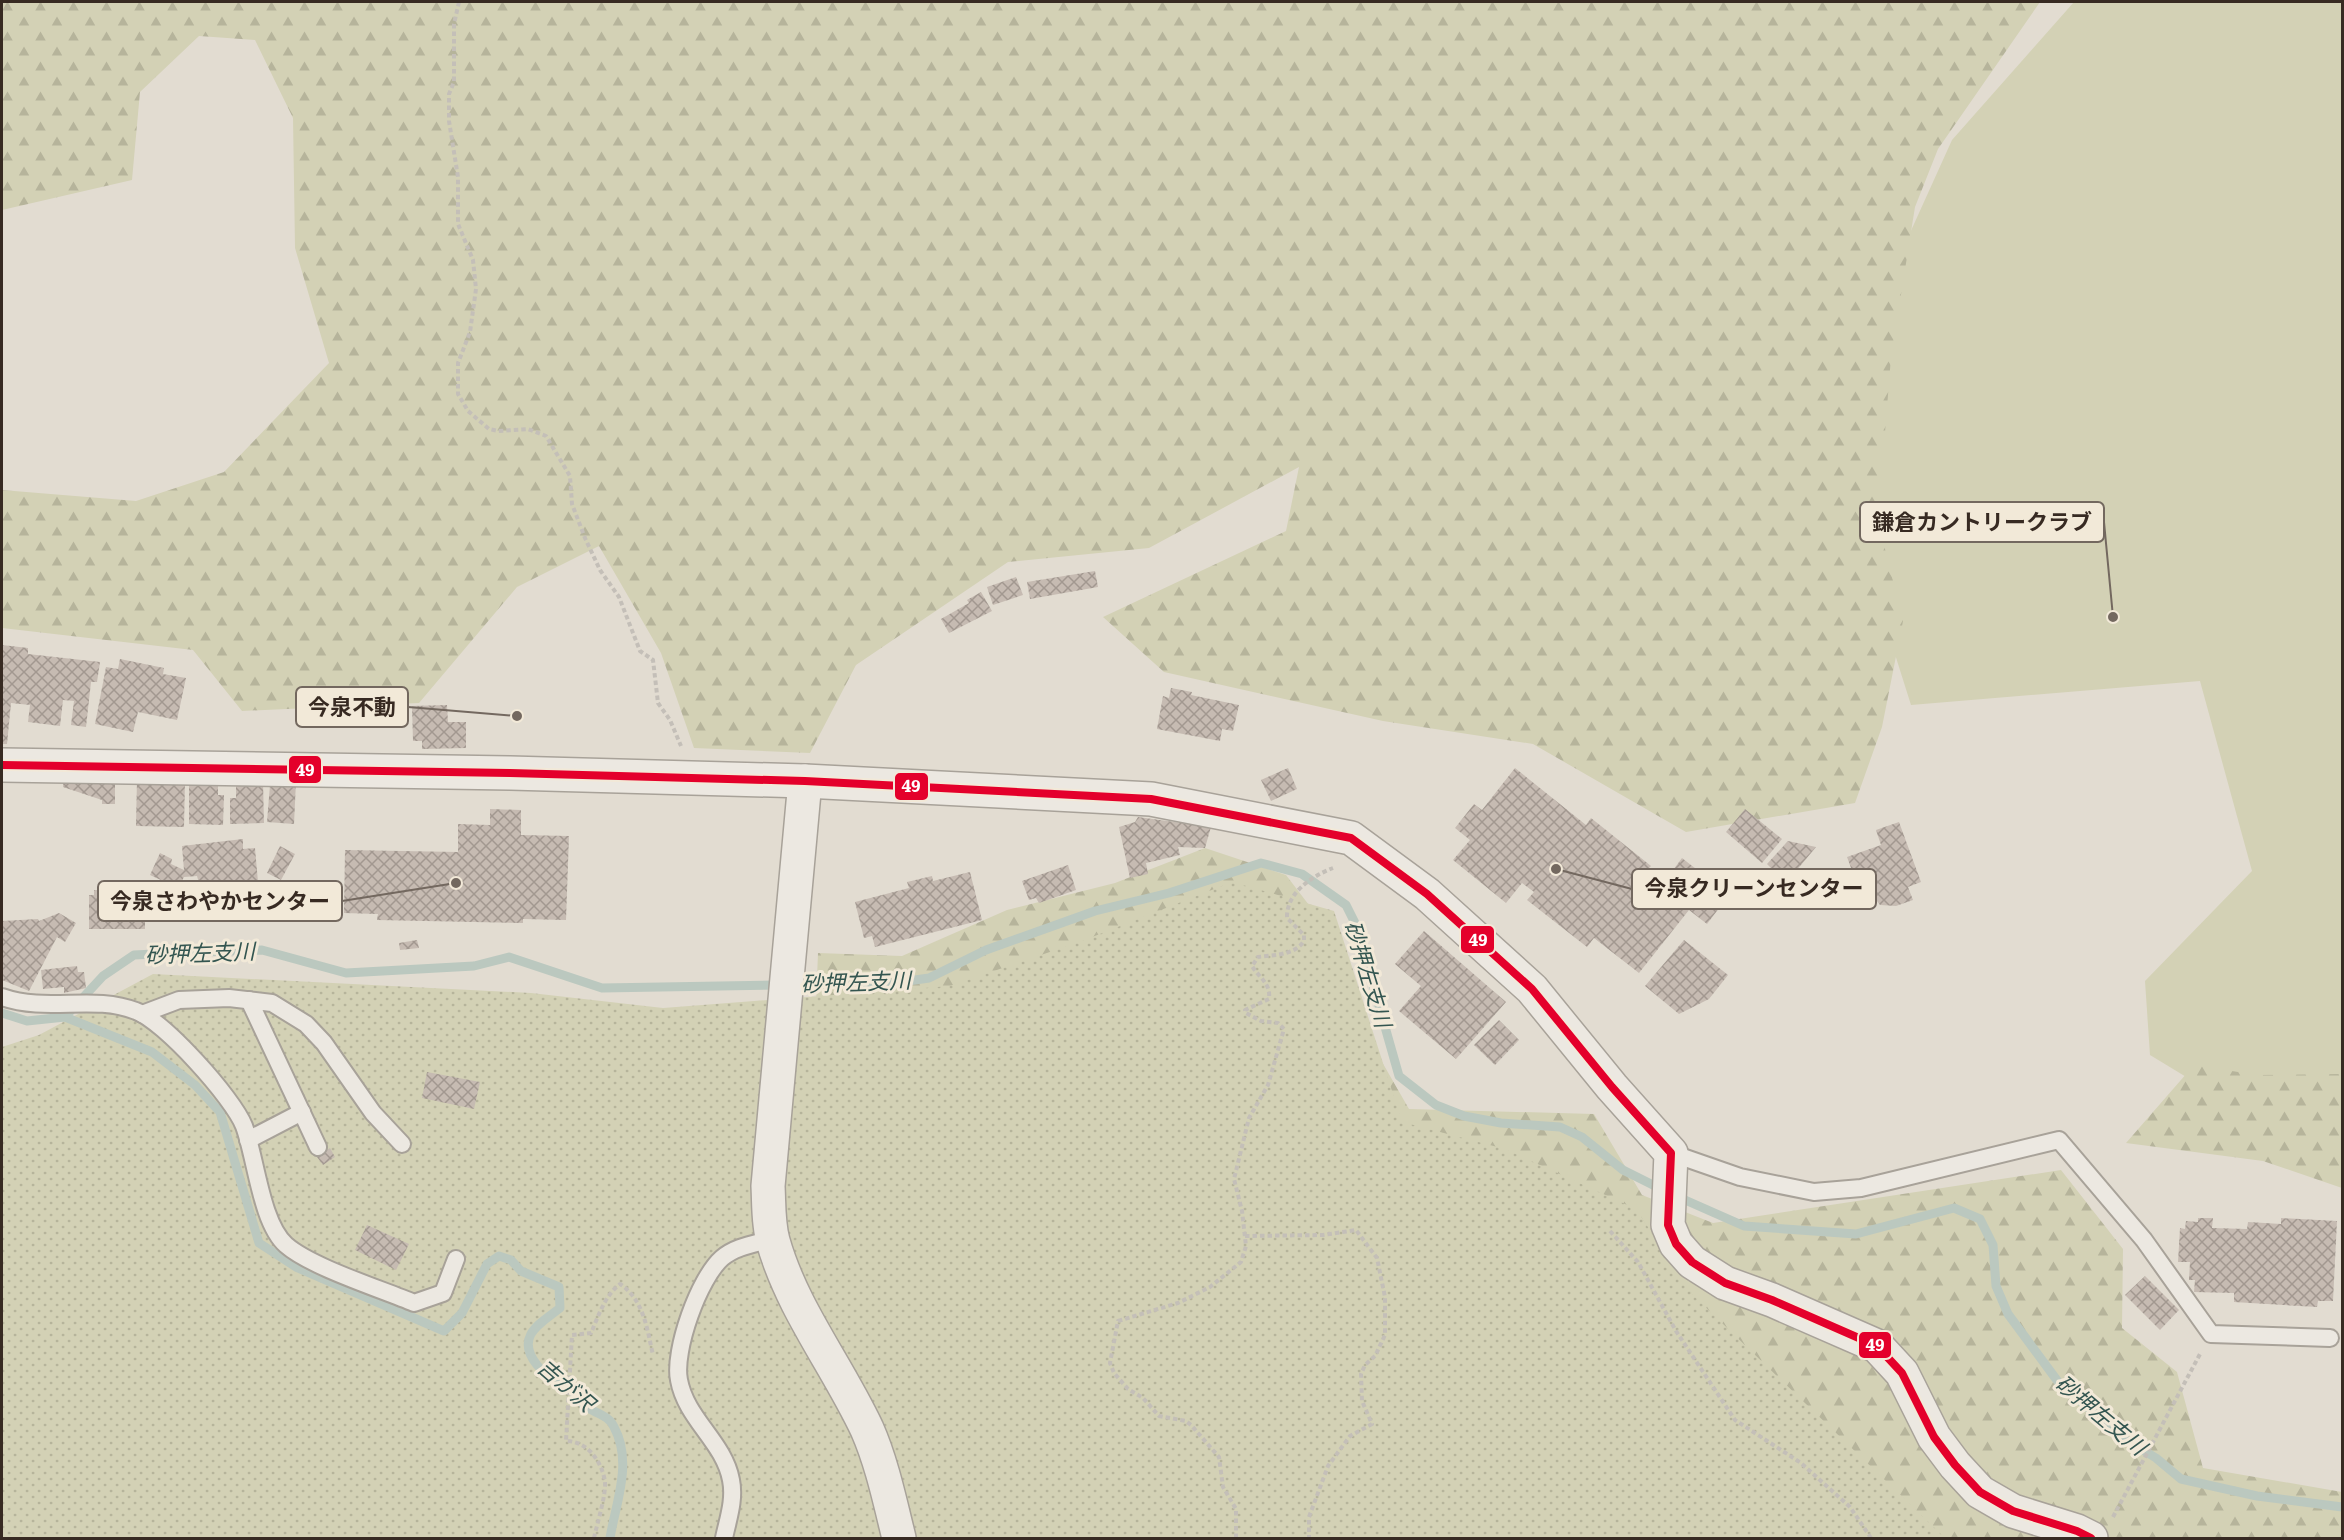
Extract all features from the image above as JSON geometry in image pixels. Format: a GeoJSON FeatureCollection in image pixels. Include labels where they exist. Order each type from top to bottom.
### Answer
{"type":"FeatureCollection","features":[{"type":"Feature","properties":{"kind":"street"},"geometry":{"type":"LineString","coordinates":[[2,765],[694,777],[1151,799],[1351,838],[1427,894],[1532,988],[1612,1087],[1671,1153],[1668,1225],[1676,1244],[1692,1262],[1725,1283],[1772,1300],[1877,1346],[1902,1373],[1934,1437],[1955,1465],[1980,1492],[2013,1511],[2078,1531],[2102,1528]]}},
{"type":"Feature","properties":{"kind":"street"},"geometry":{"type":"LineString","coordinates":[[805,781],[768,1186],[772,1239],[790,1289],[867,1429],[879,1463],[899,1539]]}},
{"type":"Feature","properties":{"kind":"lane"},"geometry":{"type":"LineString","coordinates":[[2,997],[22,1003],[47,1006],[96,1003],[137,1011],[167,1033],[232,1102],[248,1140],[268,1217],[286,1245],[326,1267],[414,1303],[443,1293],[456,1259]]}},
{"type":"Feature","properties":{"kind":"lane"},"geometry":{"type":"LineString","coordinates":[[142,1014],[179,1000],[229,998],[272,1003],[306,1024],[336,1059],[373,1113],[402,1144]]}},
{"type":"Feature","properties":{"kind":"lane"},"geometry":{"type":"LineString","coordinates":[[249,1000],[318,1147]]}},
{"type":"Feature","properties":{"kind":"lane"},"geometry":{"type":"LineString","coordinates":[[248,1140],[302,1112]]}},
{"type":"Feature","properties":{"kind":"lane"},"geometry":{"type":"LineString","coordinates":[[1671,1153],[1740,1178],[1814,1192],[1861,1188],[2059,1140],[2144,1240],[2211,1334],[2330,1338]]}},
{"type":"Feature","properties":{"kind":"lane"},"geometry":{"type":"LineString","coordinates":[[724,1539],[732,1501],[731,1480],[723,1457],[688,1408],[679,1380],[678,1353],[685,1326],[709,1276],[721,1259],[740,1247],[772,1239]]}},
{"type":"Feature","properties":{"kind":"path"},"geometry":{"type":"LineString","coordinates":[[459,2],[454,24],[454,82],[449,94],[451,142],[457,170],[458,224],[473,260],[476,289],[470,332],[458,363],[458,394],[468,411],[489,429],[539,431],[551,442],[570,476],[572,504],[585,538],[600,570],[619,597],[640,651],[653,660],[658,703],[670,720],[694,777]]}},
{"type":"Feature","properties":{"kind":"path"},"geometry":{"type":"LineString","coordinates":[[1236,1539],[1236,1509],[1223,1487],[1219,1457],[1186,1421],[1159,1416],[1143,1398],[1119,1381],[1110,1363],[1118,1321],[1178,1303],[1210,1287],[1241,1262],[1246,1246],[1234,1179],[1249,1118],[1268,1085],[1284,1029],[1278,1023],[1261,1021],[1246,1013],[1245,1010],[1269,999],[1270,995],[1265,981],[1252,966],[1254,960],[1258,957],[1294,951],[1304,941],[1304,935],[1287,918],[1287,908],[1295,893],[1325,871],[1378,858]]}},
{"type":"Feature","properties":{"kind":"path"},"geometry":{"type":"LineString","coordinates":[[1245,1236],[1312,1236],[1356,1230],[1377,1258],[1381,1268],[1385,1297],[1385,1335],[1375,1356],[1365,1365],[1361,1374],[1362,1401],[1372,1424],[1350,1436],[1328,1466],[1311,1509],[1309,1539]]}},
{"type":"Feature","properties":{"kind":"path"},"geometry":{"type":"LineString","coordinates":[[1610,1232],[1638,1262],[1676,1331],[1734,1420],[1801,1463],[1850,1507],[1870,1539]]}},
{"type":"Feature","properties":{"kind":"path"},"geometry":{"type":"LineString","coordinates":[[594,1539],[605,1483],[599,1464],[589,1450],[578,1441],[566,1441],[573,1335],[591,1333],[609,1296],[620,1284],[629,1290],[645,1318],[654,1361]]}},
{"type":"Feature","properties":{"kind":"path"},"geometry":{"type":"LineString","coordinates":[[2102,1528],[2211,1334]]}},
{"type":"Feature","properties":{"kind":"green space"},"geometry":{"type":"Polygon","coordinates":[[[2,2],[2040,2],[1938,149],[1915,207],[1891,357],[1878,521],[1903,621],[1882,727],[1855,803],[1686,832],[1533,744],[1383,721],[1164,672],[1103,617],[1286,531],[1299,467],[1149,548],[1008,562],[856,665],[810,753],[694,748],[661,653],[599,546],[517,587],[419,703],[242,711],[193,650],[2,628],[2,490],[136,501],[224,472],[329,363],[295,248],[293,118],[255,40],[199,36],[140,92],[132,180],[2,210],[2,2]]]}},
{"type":"Feature","properties":{"kind":"green space"},"geometry":{"type":"Polygon","coordinates":[[[2074,2],[2342,2],[2342,1137],[2267,1126],[2150,1055],[2145,981],[2252,871],[2200,681],[1911,705],[1863,553],[1862,339],[1952,140],[2074,2]]]}},
{"type":"Feature","properties":{"kind":"green space"},"geometry":{"type":"Polygon","coordinates":[[[1205,848],[1286,875],[1325,926],[1370,1041],[1409,1109],[1594,1114],[1642,1195],[1713,1223],[2061,1170],[2123,1249],[2122,1328],[2177,1372],[2203,1468],[2342,1492],[2342,1538],[934,1538],[814,1052],[818,953],[902,956],[1007,910],[1115,883],[1205,848]]]}},
{"type":"Feature","properties":{"kind":"green space"},"geometry":{"type":"Polygon","coordinates":[[[1232,882],[1334,911],[1402,1122],[1505,1149],[1636,1209],[1693,1295],[1945,1538],[2,1538],[2,1047],[39,1035],[153,974],[531,993],[663,1008],[950,986],[1082,941],[1232,882]]]}},
{"type":"Feature","properties":{"kind":"green space"},"geometry":{"type":"Polygon","coordinates":[[[2194,1065],[2257,1075],[2342,1074],[2342,1188],[2263,1161],[2126,1143],[2194,1065]]]}},
{"type":"Feature","properties":{"kind":"building"},"geometry":{"type":"Polygon","coordinates":[[[1095,571],[1098,587],[1030,599],[1027,582],[1095,571]]]}},
{"type":"Feature","properties":{"kind":"building"},"geometry":{"type":"Polygon","coordinates":[[[1016,577],[1023,595],[993,605],[987,587],[1016,577]]]}},
{"type":"Feature","properties":{"kind":"building"},"geometry":{"type":"Polygon","coordinates":[[[981,592],[992,611],[949,633],[941,619],[969,603],[967,600],[981,592]]]}},
{"type":"Feature","properties":{"kind":"building"},"geometry":{"type":"Polygon","coordinates":[[[2,645],[28,648],[28,654],[100,662],[97,682],[91,682],[86,727],[71,725],[74,701],[63,700],[60,726],[28,722],[30,705],[11,703],[7,744],[2,744],[2,645]]]}},
{"type":"Feature","properties":{"kind":"building"},"geometry":{"type":"Polygon","coordinates":[[[120,659],[164,668],[163,674],[186,678],[177,720],[138,712],[133,732],[95,724],[106,667],[118,669],[120,659]]]}},
{"type":"Feature","properties":{"kind":"building"},"geometry":{"type":"Polygon","coordinates":[[[1171,688],[1192,692],[1191,695],[1239,705],[1233,731],[1222,729],[1220,741],[1157,729],[1163,696],[1169,698],[1171,688]]]}},
{"type":"Feature","properties":{"kind":"building"},"geometry":{"type":"Polygon","coordinates":[[[447,705],[448,722],[466,722],[466,748],[422,749],[422,741],[413,741],[412,706],[447,705]]]}},
{"type":"Feature","properties":{"kind":"building"},"geometry":{"type":"Polygon","coordinates":[[[1288,768],[1297,789],[1271,801],[1261,780],[1288,768]]]}},
{"type":"Feature","properties":{"kind":"building"},"geometry":{"type":"Polygon","coordinates":[[[1515,768],[1586,825],[1591,818],[1651,866],[1645,872],[1662,885],[1682,858],[1729,895],[1707,924],[1689,910],[1639,973],[1594,938],[1587,947],[1527,900],[1534,892],[1522,883],[1506,903],[1453,860],[1470,840],[1455,828],[1474,804],[1482,810],[1515,768]]]}},
{"type":"Feature","properties":{"kind":"building"},"geometry":{"type":"Polygon","coordinates":[[[63,778],[115,778],[115,804],[102,804],[102,800],[63,787],[63,778]]]}},
{"type":"Feature","properties":{"kind":"building"},"geometry":{"type":"Polygon","coordinates":[[[137,779],[185,780],[184,827],[136,826],[137,779]]]}},
{"type":"Feature","properties":{"kind":"building"},"geometry":{"type":"Polygon","coordinates":[[[189,780],[218,780],[218,795],[224,795],[223,825],[189,824],[189,780]]]}},
{"type":"Feature","properties":{"kind":"building"},"geometry":{"type":"Polygon","coordinates":[[[236,781],[263,781],[264,823],[230,824],[230,798],[236,798],[236,781]]]}},
{"type":"Feature","properties":{"kind":"building"},"geometry":{"type":"Polygon","coordinates":[[[296,781],[294,824],[267,822],[270,785],[296,781]]]}},
{"type":"Feature","properties":{"kind":"building"},"geometry":{"type":"Polygon","coordinates":[[[490,809],[521,810],[521,835],[569,836],[566,920],[523,919],[523,923],[377,920],[378,914],[344,913],[345,850],[458,852],[458,824],[490,825],[490,809]]]}},
{"type":"Feature","properties":{"kind":"building"},"geometry":{"type":"Polygon","coordinates":[[[1745,809],[1782,839],[1762,863],[1726,832],[1745,809]]]}},
{"type":"Feature","properties":{"kind":"building"},"geometry":{"type":"Polygon","coordinates":[[[1138,817],[1211,827],[1205,848],[1178,847],[1180,855],[1146,863],[1148,874],[1130,878],[1119,827],[1135,822],[1138,817]]]}},
{"type":"Feature","properties":{"kind":"building"},"geometry":{"type":"Polygon","coordinates":[[[1899,822],[1921,882],[1908,887],[1913,900],[1896,906],[1880,905],[1873,896],[1863,900],[1847,857],[1881,845],[1876,830],[1899,822]]]}},
{"type":"Feature","properties":{"kind":"building"},"geometry":{"type":"Polygon","coordinates":[[[243,839],[243,849],[255,848],[258,882],[224,885],[223,881],[199,883],[197,876],[184,877],[178,888],[150,875],[160,853],[172,859],[171,864],[184,870],[182,846],[243,839]]]}},
{"type":"Feature","properties":{"kind":"building"},"geometry":{"type":"Polygon","coordinates":[[[1788,841],[1816,847],[1786,883],[1767,864],[1788,841]]]}},
{"type":"Feature","properties":{"kind":"building"},"geometry":{"type":"Polygon","coordinates":[[[280,846],[295,854],[281,880],[267,873],[280,846]]]}},
{"type":"Feature","properties":{"kind":"building"},"geometry":{"type":"Polygon","coordinates":[[[1068,865],[1076,890],[1039,903],[1036,898],[1029,900],[1022,881],[1068,865]]]}},
{"type":"Feature","properties":{"kind":"building"},"geometry":{"type":"Polygon","coordinates":[[[970,872],[982,920],[875,947],[872,936],[864,938],[855,902],[909,888],[907,882],[932,876],[933,881],[970,872]]]}},
{"type":"Feature","properties":{"kind":"building"},"geometry":{"type":"Polygon","coordinates":[[[94,890],[109,890],[109,894],[121,894],[121,890],[145,890],[145,929],[89,929],[89,895],[94,895],[94,890]]]}},
{"type":"Feature","properties":{"kind":"building"},"geometry":{"type":"Polygon","coordinates":[[[59,913],[76,923],[65,942],[57,937],[29,991],[2,980],[2,921],[38,919],[39,921],[59,913]]]}},
{"type":"Feature","properties":{"kind":"building"},"geometry":{"type":"Polygon","coordinates":[[[1424,931],[1506,1002],[1456,1059],[1399,1011],[1421,986],[1395,964],[1424,931]]]}},
{"type":"Feature","properties":{"kind":"building"},"geometry":{"type":"Polygon","coordinates":[[[417,940],[419,948],[400,950],[399,943],[417,940]]]}},
{"type":"Feature","properties":{"kind":"building"},"geometry":{"type":"Polygon","coordinates":[[[1684,940],[1728,975],[1709,999],[1679,1014],[1645,986],[1684,940]]]}},
{"type":"Feature","properties":{"kind":"building"},"geometry":{"type":"Polygon","coordinates":[[[77,966],[78,972],[84,972],[86,988],[64,993],[64,987],[43,989],[41,970],[77,966]]]}},
{"type":"Feature","properties":{"kind":"building"},"geometry":{"type":"Polygon","coordinates":[[[1499,1020],[1519,1040],[1495,1065],[1474,1045],[1499,1020]]]}},
{"type":"Feature","properties":{"kind":"building"},"geometry":{"type":"Polygon","coordinates":[[[427,1072],[480,1082],[474,1109],[422,1098],[427,1072]]]}},
{"type":"Feature","properties":{"kind":"building"},"geometry":{"type":"Polygon","coordinates":[[[330,1148],[335,1157],[323,1165],[317,1157],[330,1148]]]}},
{"type":"Feature","properties":{"kind":"building"},"geometry":{"type":"Polygon","coordinates":[[[2198,1218],[2213,1218],[2212,1228],[2247,1229],[2248,1222],[2281,1224],[2281,1218],[2337,1221],[2333,1301],[2318,1301],[2317,1307],[2234,1302],[2234,1293],[2194,1292],[2195,1280],[2189,1280],[2190,1262],[2178,1262],[2180,1228],[2185,1229],[2186,1221],[2198,1222],[2198,1218]]]}},
{"type":"Feature","properties":{"kind":"building"},"geometry":{"type":"Polygon","coordinates":[[[367,1225],[409,1244],[396,1270],[355,1250],[367,1225]]]}},
{"type":"Feature","properties":{"kind":"building"},"geometry":{"type":"Polygon","coordinates":[[[2145,1276],[2179,1310],[2160,1330],[2125,1295],[2145,1276]]]}},
{"type":"Feature","properties":{"kind":"waterway","name":"砂押左支川"},"geometry":{"type":"LineString","coordinates":[[65,1017],[103,976],[134,955],[194,952],[262,950],[346,973],[474,966],[509,957],[602,988],[894,983],[929,978],[986,950],[1095,911],[1169,893],[1261,863],[1302,874],[1346,905],[1356,925],[1399,1076],[1436,1105],[1464,1116],[1501,1123],[1560,1127],[1582,1137],[1623,1170],[1663,1190]]}},
{"type":"Feature","properties":{"kind":"waterway","name":"吉が沢"},"geometry":{"type":"LineString","coordinates":[[2,1013],[27,1021],[65,1017],[152,1052],[195,1085],[220,1112],[259,1243],[296,1267],[444,1331],[462,1313],[487,1264],[499,1256],[511,1260],[521,1271],[559,1287],[560,1308],[538,1325],[529,1338],[528,1346],[537,1365],[563,1382],[582,1404],[612,1423],[620,1440],[623,1468],[610,1538]]}},
{"type":"Feature","properties":{"kind":"waterway","name":"砂押左支川"},"geometry":{"type":"LineString","coordinates":[[1676,1196],[1744,1226],[1856,1234],[1954,1208],[1980,1219],[1993,1245],[1996,1286],[2008,1314],[2059,1383],[2126,1440],[2156,1458],[2181,1479],[2257,1496],[2342,1507]]}},
{"type":"Feature","properties":{"kind":"transit line","name":"49"},"geometry":{"type":"LineString","coordinates":[[2,765],[510,773],[805,781],[1151,799],[1351,838],[1427,894],[1532,989],[1612,1087],[1671,1153],[1668,1225],[1676,1244],[1692,1262],[1725,1283],[1772,1300],[1877,1346],[1902,1373],[1934,1437],[1955,1465],[1980,1492],[2013,1511],[2077,1531],[2091,1538]]}},
{"type":"Feature","properties":{"kind":"place","name":"鎌倉カントリークラブ"},"geometry":{"type":"Point","coordinates":[2113,617]}},
{"type":"Feature","properties":{"kind":"place","name":"今泉不動"},"geometry":{"type":"Point","coordinates":[517,716]}},
{"type":"Feature","properties":{"kind":"place","name":"今泉クリーンセンター"},"geometry":{"type":"Point","coordinates":[1556,869]}},
{"type":"Feature","properties":{"kind":"place","name":"今泉さわやかセンター"},"geometry":{"type":"Point","coordinates":[456,883]}}]}
